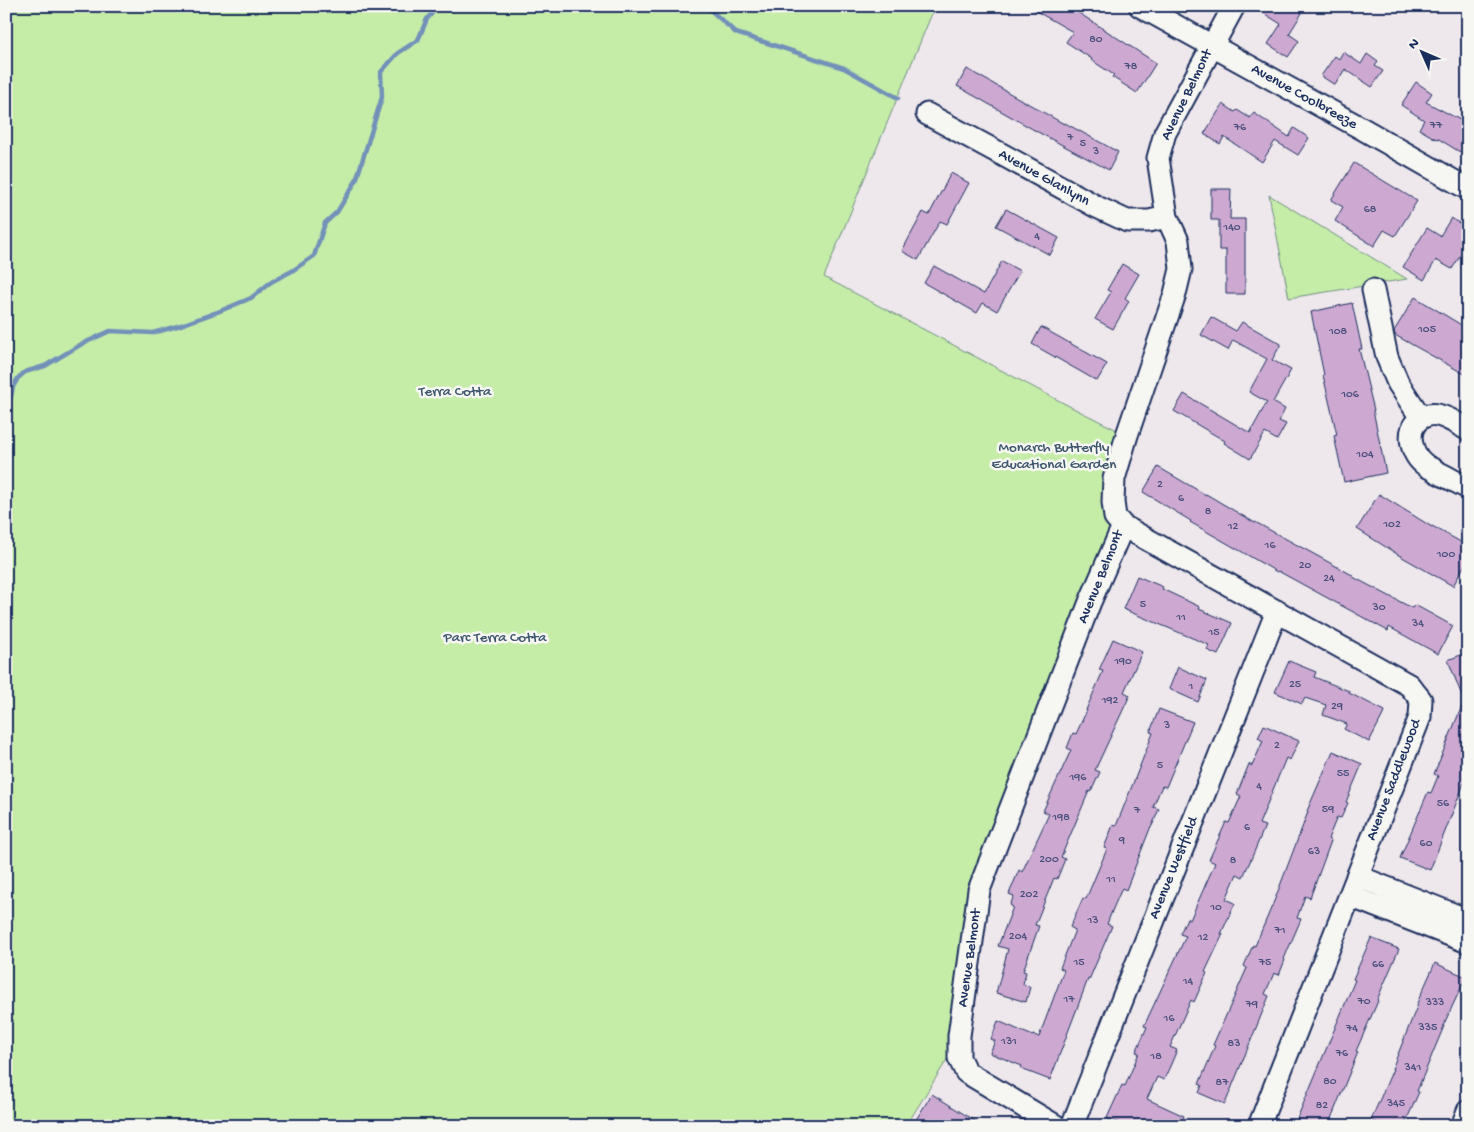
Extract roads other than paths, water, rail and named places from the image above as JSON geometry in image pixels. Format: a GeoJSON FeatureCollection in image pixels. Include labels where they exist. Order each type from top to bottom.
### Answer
{"type":"FeatureCollection","features":[{"type":"Feature","properties":{"kind":"street","name":"Avenue Coolbreeze"},"geometry":{"type":"LineString","coordinates":[[1140,6],[1468,189]]}},
{"type":"Feature","properties":{"kind":"street","name":"Avenue Belmont"},"geometry":{"type":"LineString","coordinates":[[1056,1126],[966,1072],[959,1058],[959,1036],[979,890],[1090,602],[1123,526],[1115,517],[1113,502],[1114,479],[1175,294],[1181,269],[1178,241],[1167,218],[1158,158],[1165,133],[1234,6]]}},
{"type":"Feature","properties":{"kind":"street","name":"Avenue Glanlynn"},"geometry":{"type":"LineString","coordinates":[[927,114],[1096,207],[1127,221],[1149,221],[1167,218]]}},
{"type":"Feature","properties":{"kind":"street"},"geometry":{"type":"LineString","coordinates":[[1373,290],[1387,357],[1398,383],[1421,418]]}},
{"type":"Feature","properties":{"kind":"street"},"geometry":{"type":"LineString","coordinates":[[1468,430],[1446,418],[1430,414],[1421,418],[1416,423],[1410,440],[1414,453],[1424,464],[1468,488]]}},
{"type":"Feature","properties":{"kind":"street","name":"Avenue Saddlewood"},"geometry":{"type":"LineString","coordinates":[[1123,526],[1409,685],[1420,700],[1420,717],[1259,1126]]}},
{"type":"Feature","properties":{"kind":"street","name":"Avenue Westfield"},"geometry":{"type":"LineString","coordinates":[[1072,1126],[1277,611]]}},
{"type":"Feature","properties":{"kind":"street"},"geometry":{"type":"LineString","coordinates":[[1357,876],[1468,920]]}},
{"type":"Feature","properties":{"kind":"street"},"geometry":{"type":"LineString","coordinates":[[1350,896],[1468,942]]}},
{"type":"Feature","properties":{"kind":"street"},"geometry":{"type":"LineString","coordinates":[[1462,1126],[1468,1111]]}},
{"type":"Feature","properties":{"kind":"waterway"},"geometry":{"type":"LineString","coordinates":[[6,408],[10,401],[13,387],[18,378],[25,372],[45,366],[80,345],[110,331],[153,333],[220,311],[251,298],[271,282],[314,256],[325,223],[337,212],[356,181],[382,97],[381,72],[398,53],[418,40],[427,19],[438,6]]}},
{"type":"Feature","properties":{"kind":"waterway"},"geometry":{"type":"LineString","coordinates":[[706,6],[736,33],[844,68],[898,98]]}},
{"type":"Feature","properties":{"kind":"park label","name":"Terra Cotta"},"geometry":{"type":"Point","coordinates":[455,392]}},
{"type":"Feature","properties":{"kind":"park label","name":"Monarch Butterfly Educational Garden"},"geometry":{"type":"Point","coordinates":[1054,456]}},
{"type":"Feature","properties":{"kind":"park label","name":"Parc Terra Cotta"},"geometry":{"type":"Point","coordinates":[495,638]}}]}
